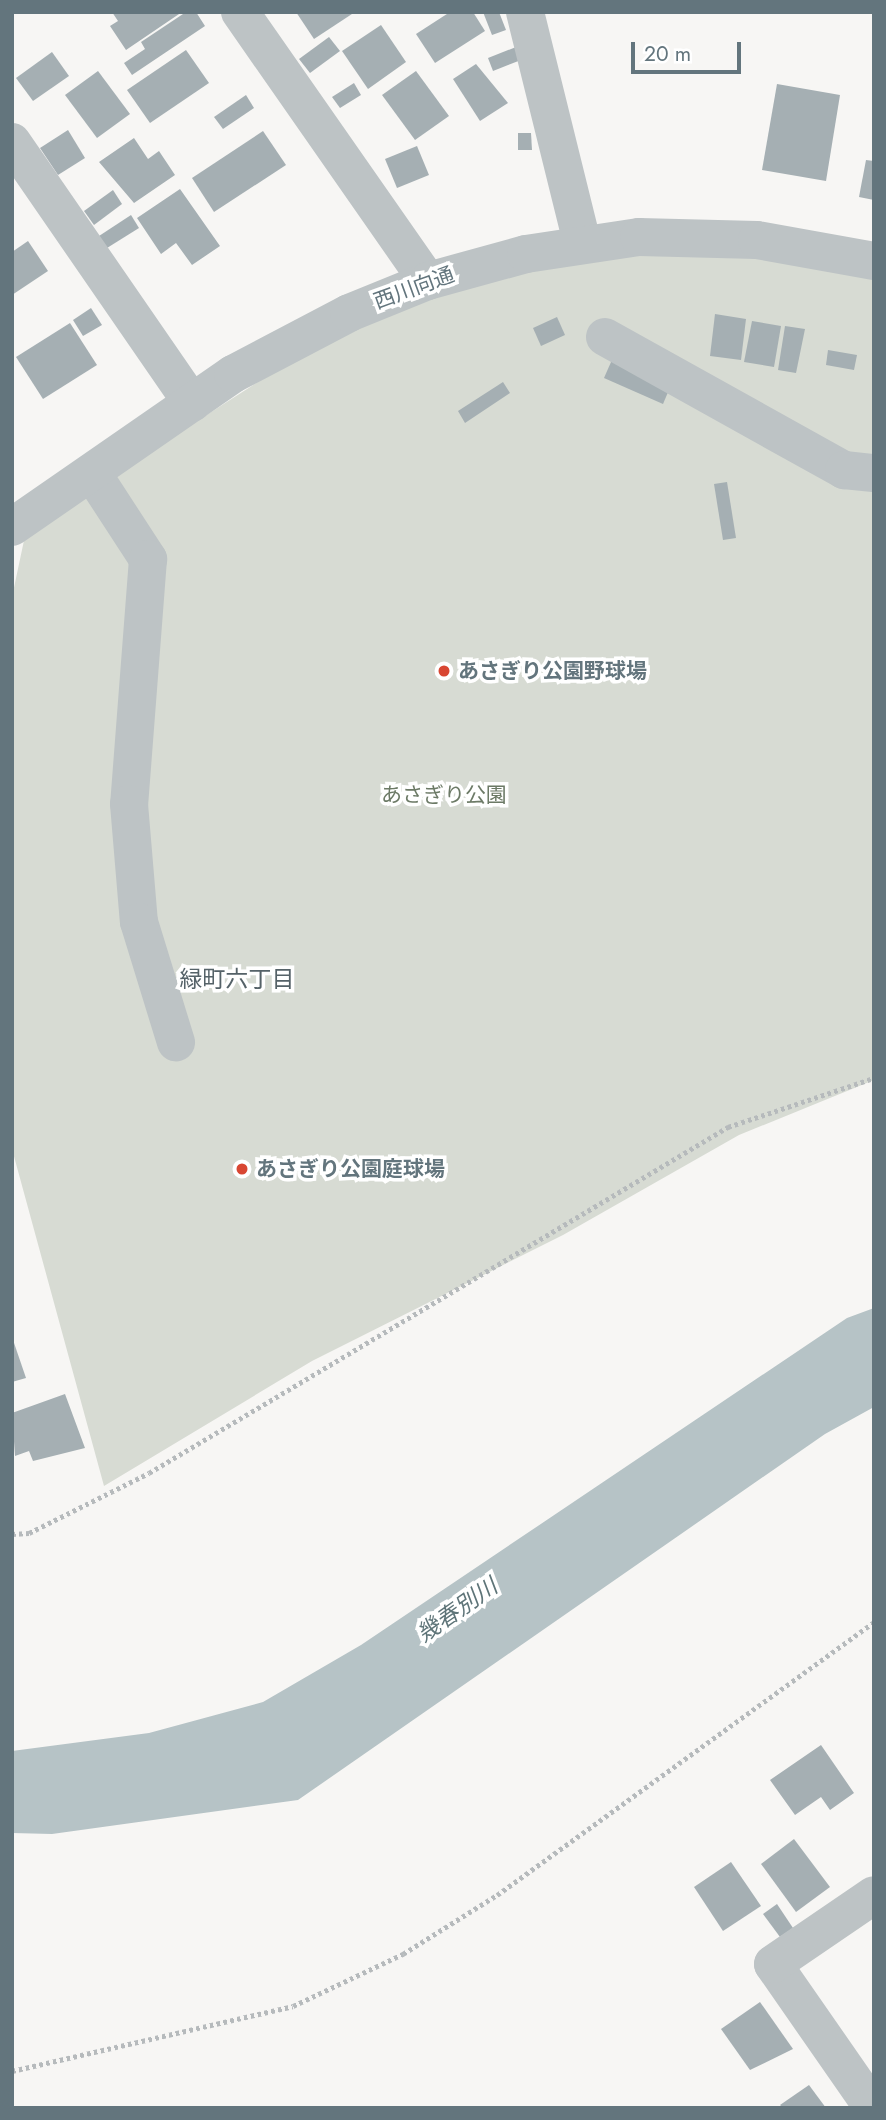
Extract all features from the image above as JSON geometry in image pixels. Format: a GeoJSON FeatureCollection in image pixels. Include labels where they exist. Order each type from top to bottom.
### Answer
{"type":"FeatureCollection","features":[{"type":"Feature","properties":{"kind":"street"},"geometry":{"type":"LineString","coordinates":[[240,12],[428,281]]}},
{"type":"Feature","properties":{"kind":"street"},"geometry":{"type":"LineString","coordinates":[[525,12],[582,243]]}},
{"type":"Feature","properties":{"kind":"street"},"geometry":{"type":"LineString","coordinates":[[12,142],[192,403]]}},
{"type":"Feature","properties":{"kind":"street","name":"西川向通"},"geometry":{"type":"LineString","coordinates":[[12,527],[192,403],[286,344],[428,281],[582,243],[702,236],[874,261]]}},
{"type":"Feature","properties":{"kind":"street"},"geometry":{"type":"LineString","coordinates":[[605,337],[844,470],[874,473]]}},
{"type":"Feature","properties":{"kind":"street"},"geometry":{"type":"LineString","coordinates":[[92,473],[148,559],[129,804],[138,922],[176,1042]]}},
{"type":"Feature","properties":{"kind":"street"},"geometry":{"type":"LineString","coordinates":[[873,2108],[773,1964],[874,1895]]}},
{"type":"Feature","properties":{"kind":"path"},"geometry":{"type":"LineString","coordinates":[[12,1534],[29,1532],[149,1473],[728,1127],[874,1078]]}},
{"type":"Feature","properties":{"kind":"path"},"geometry":{"type":"LineString","coordinates":[[12,2071],[293,2006],[403,1954],[496,1895],[874,1622]]}},
{"type":"Feature","properties":{"kind":"green space","name":"あさぎり公園"},"geometry":{"type":"Polygon","coordinates":[[[648,251],[763,253],[874,273],[874,1080],[739,1135],[563,1235],[312,1361],[104,1486],[12,1149],[12,597],[26,531],[320,342],[414,303],[529,267],[648,251]]]}},
{"type":"Feature","properties":{"kind":"water","name":"幾春別川"},"geometry":{"type":"Polygon","coordinates":[[[874,1308],[874,1407],[825,1434],[298,1800],[52,1834],[12,1833],[12,1751],[149,1733],[263,1702],[361,1645],[847,1318],[874,1308]]]}},
{"type":"Feature","properties":{"kind":"building"},"geometry":{"type":"Polygon","coordinates":[[[112,12],[182,12],[126,50],[110,26],[118,21],[112,12]]]}},
{"type":"Feature","properties":{"kind":"building"},"geometry":{"type":"Polygon","coordinates":[[[186,12],[196,12],[205,26],[132,75],[124,63],[145,49],[141,42],[186,12]]]}},
{"type":"Feature","properties":{"kind":"building"},"geometry":{"type":"Polygon","coordinates":[[[296,12],[355,12],[314,39],[296,12]]]}},
{"type":"Feature","properties":{"kind":"building"},"geometry":{"type":"Polygon","coordinates":[[[450,12],[473,12],[485,31],[435,63],[416,34],[450,12]]]}},
{"type":"Feature","properties":{"kind":"building"},"geometry":{"type":"Polygon","coordinates":[[[483,12],[499,12],[506,30],[492,35],[483,12]]]}},
{"type":"Feature","properties":{"kind":"building"},"geometry":{"type":"Polygon","coordinates":[[[381,25],[406,62],[368,89],[342,51],[381,25]]]}},
{"type":"Feature","properties":{"kind":"building"},"geometry":{"type":"Polygon","coordinates":[[[329,37],[340,51],[310,73],[299,59],[329,37]]]}},
{"type":"Feature","properties":{"kind":"building"},"geometry":{"type":"Polygon","coordinates":[[[516,47],[521,60],[493,71],[488,58],[516,47]]]}},
{"type":"Feature","properties":{"kind":"building"},"geometry":{"type":"Polygon","coordinates":[[[186,50],[209,83],[150,123],[127,90],[186,50]]]}},
{"type":"Feature","properties":{"kind":"building"},"geometry":{"type":"Polygon","coordinates":[[[52,52],[69,76],[33,101],[16,78],[52,52]]]}},
{"type":"Feature","properties":{"kind":"building"},"geometry":{"type":"Polygon","coordinates":[[[476,64],[508,103],[480,121],[453,79],[476,64]]]}},
{"type":"Feature","properties":{"kind":"building"},"geometry":{"type":"Polygon","coordinates":[[[98,71],[130,114],[97,138],[65,95],[98,71]]]}},
{"type":"Feature","properties":{"kind":"building"},"geometry":{"type":"Polygon","coordinates":[[[416,71],[449,116],[415,140],[382,95],[416,71]]]}},
{"type":"Feature","properties":{"kind":"building"},"geometry":{"type":"Polygon","coordinates":[[[354,83],[361,95],[340,108],[332,97],[354,83]]]}},
{"type":"Feature","properties":{"kind":"building"},"geometry":{"type":"Polygon","coordinates":[[[777,84],[840,95],[826,181],[762,170],[777,84]]]}},
{"type":"Feature","properties":{"kind":"building"},"geometry":{"type":"Polygon","coordinates":[[[246,95],[254,108],[223,129],[214,117],[246,95]]]}},
{"type":"Feature","properties":{"kind":"building"},"geometry":{"type":"Polygon","coordinates":[[[68,130],[85,158],[58,175],[40,148],[68,130]]]}},
{"type":"Feature","properties":{"kind":"building"},"geometry":{"type":"Polygon","coordinates":[[[263,131],[286,165],[214,212],[192,178],[263,131]]]}},
{"type":"Feature","properties":{"kind":"building"},"geometry":{"type":"Polygon","coordinates":[[[518,133],[531,133],[532,150],[518,150],[518,133]]]}},
{"type":"Feature","properties":{"kind":"building"},"geometry":{"type":"Polygon","coordinates":[[[134,138],[148,159],[159,151],[175,175],[134,203],[99,162],[134,138]]]}},
{"type":"Feature","properties":{"kind":"building"},"geometry":{"type":"Polygon","coordinates":[[[417,146],[429,175],[397,188],[385,159],[417,146]]]}},
{"type":"Feature","properties":{"kind":"building"},"geometry":{"type":"Polygon","coordinates":[[[866,160],[874,161],[874,200],[859,197],[866,160]]]}},
{"type":"Feature","properties":{"kind":"building"},"geometry":{"type":"Polygon","coordinates":[[[180,189],[220,246],[192,265],[176,243],[161,254],[137,218],[180,189]]]}},
{"type":"Feature","properties":{"kind":"building"},"geometry":{"type":"Polygon","coordinates":[[[113,190],[122,204],[94,225],[84,211],[113,190]]]}},
{"type":"Feature","properties":{"kind":"building"},"geometry":{"type":"Polygon","coordinates":[[[131,215],[139,228],[107,248],[99,236],[131,215]]]}},
{"type":"Feature","properties":{"kind":"building"},"geometry":{"type":"Polygon","coordinates":[[[28,241],[48,271],[12,295],[12,252],[28,241]]]}},
{"type":"Feature","properties":{"kind":"building"},"geometry":{"type":"Polygon","coordinates":[[[91,308],[102,325],[83,336],[73,320],[91,308]]]}},
{"type":"Feature","properties":{"kind":"building"},"geometry":{"type":"Polygon","coordinates":[[[715,314],[746,319],[741,360],[710,356],[715,314]]]}},
{"type":"Feature","properties":{"kind":"building"},"geometry":{"type":"Polygon","coordinates":[[[557,317],[565,335],[541,346],[533,328],[557,317]]]}},
{"type":"Feature","properties":{"kind":"building"},"geometry":{"type":"Polygon","coordinates":[[[752,321],[781,326],[774,367],[744,362],[752,321]]]}},
{"type":"Feature","properties":{"kind":"building"},"geometry":{"type":"Polygon","coordinates":[[[70,323],[97,365],[43,399],[16,357],[70,323]]]}},
{"type":"Feature","properties":{"kind":"building"},"geometry":{"type":"Polygon","coordinates":[[[785,326],[805,329],[796,373],[778,370],[785,326]]]}},
{"type":"Feature","properties":{"kind":"building"},"geometry":{"type":"Polygon","coordinates":[[[828,350],[857,355],[854,370],[826,365],[828,350]]]}},
{"type":"Feature","properties":{"kind":"building"},"geometry":{"type":"Polygon","coordinates":[[[615,353],[674,378],[663,404],[604,378],[615,353]]]}},
{"type":"Feature","properties":{"kind":"building"},"geometry":{"type":"Polygon","coordinates":[[[503,382],[510,393],[465,423],[458,411],[503,382]]]}},
{"type":"Feature","properties":{"kind":"building"},"geometry":{"type":"Polygon","coordinates":[[[727,482],[736,538],[723,540],[714,484],[727,482]]]}},
{"type":"Feature","properties":{"kind":"building"},"geometry":{"type":"Polygon","coordinates":[[[12,1337],[26,1378],[12,1382],[12,1337]]]}},
{"type":"Feature","properties":{"kind":"building"},"geometry":{"type":"Polygon","coordinates":[[[65,1394],[85,1448],[33,1461],[29,1451],[15,1456],[12,1413],[65,1394]]]}},
{"type":"Feature","properties":{"kind":"building"},"geometry":{"type":"Polygon","coordinates":[[[821,1745],[854,1793],[830,1810],[821,1797],[795,1815],[770,1780],[821,1745]]]}},
{"type":"Feature","properties":{"kind":"building"},"geometry":{"type":"Polygon","coordinates":[[[794,1839],[830,1887],[796,1912],[761,1864],[794,1839]]]}},
{"type":"Feature","properties":{"kind":"building"},"geometry":{"type":"Polygon","coordinates":[[[731,1862],[761,1906],[723,1931],[694,1887],[731,1862]]]}},
{"type":"Feature","properties":{"kind":"building"},"geometry":{"type":"Polygon","coordinates":[[[777,1904],[793,1928],[780,1937],[763,1914],[777,1904]]]}},
{"type":"Feature","properties":{"kind":"building"},"geometry":{"type":"Polygon","coordinates":[[[760,2002],[793,2049],[750,2070],[721,2029],[760,2002]]]}},
{"type":"Feature","properties":{"kind":"building"},"geometry":{"type":"Polygon","coordinates":[[[809,2085],[826,2108],[783,2108],[780,2105],[809,2085]]]}},
{"type":"Feature","properties":{"kind":"place","name":"あさぎり公園野球場"},"geometry":{"type":"Point","coordinates":[444,671]}},
{"type":"Feature","properties":{"kind":"place","name":"あさぎり公園庭球場"},"geometry":{"type":"Point","coordinates":[242,1169]}},
{"type":"Feature","properties":{"kind":"district","name":"緑町六丁目"},"geometry":{"type":"Point","coordinates":[237,979]}}]}
